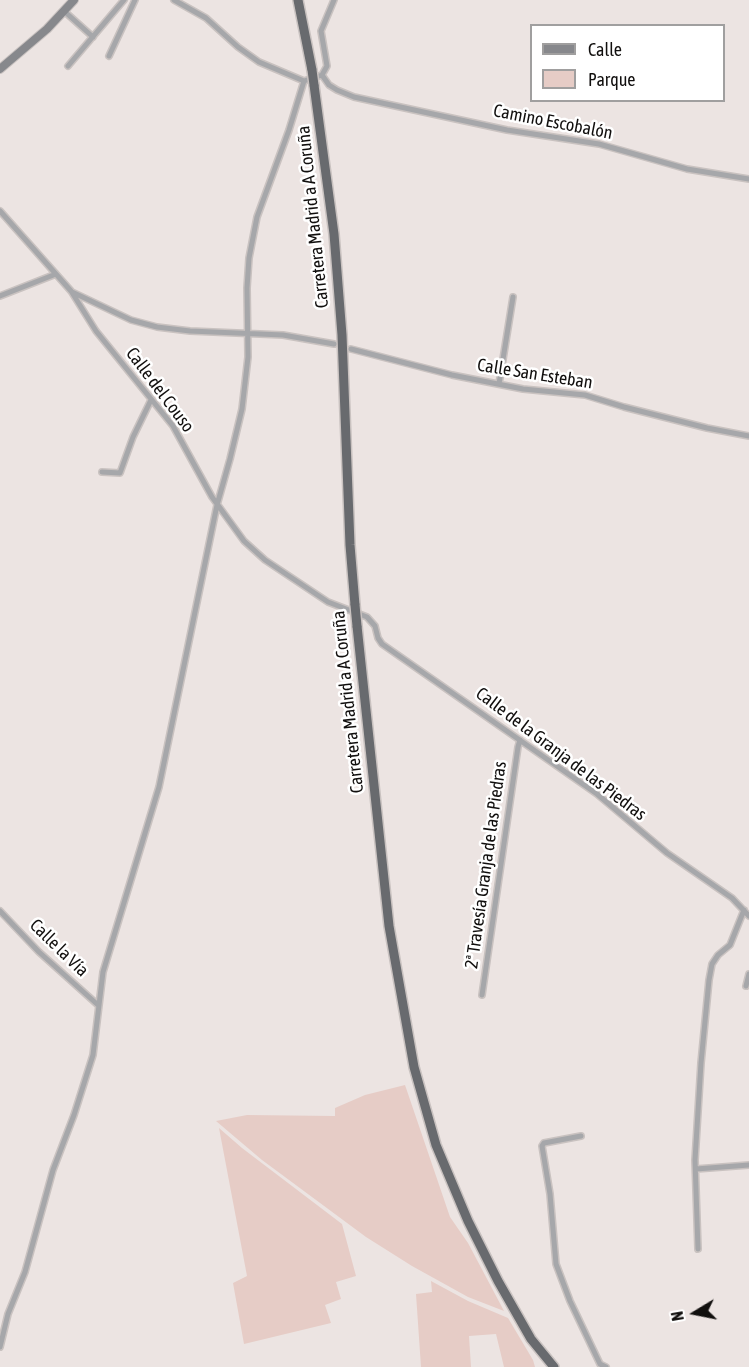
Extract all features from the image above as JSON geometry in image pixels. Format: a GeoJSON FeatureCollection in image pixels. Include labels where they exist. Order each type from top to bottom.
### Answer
{"type":"FeatureCollection","features":[{"type":"Feature","properties":{"kind":"highway","name":"Carretera Madrid a A Coruña"},"geometry":{"type":"LineString","coordinates":[[297,0],[312,70],[334,234],[342,335],[349,533],[357,627],[389,926],[414,1067],[436,1145],[468,1221],[531,1339],[554,1367]]}},
{"type":"Feature","properties":{"kind":"main road"},"geometry":{"type":"LineString","coordinates":[[0,69],[27,47],[74,0]]}},
{"type":"Feature","properties":{"kind":"street"},"geometry":{"type":"LineString","coordinates":[[68,66],[124,0]]}},
{"type":"Feature","properties":{"kind":"street"},"geometry":{"type":"LineString","coordinates":[[109,56],[135,0]]}},
{"type":"Feature","properties":{"kind":"street"},"geometry":{"type":"LineString","coordinates":[[174,0],[207,18],[238,47],[259,62],[304,81],[322,75],[327,66],[321,30],[334,0]]}},
{"type":"Feature","properties":{"kind":"street"},"geometry":{"type":"LineString","coordinates":[[64,11],[93,37]]}},
{"type":"Feature","properties":{"kind":"street","name":"Camino Escobalón"},"geometry":{"type":"LineString","coordinates":[[322,75],[329,85],[354,96],[507,130],[599,144],[687,169],[749,179]]}},
{"type":"Feature","properties":{"kind":"street"},"geometry":{"type":"LineString","coordinates":[[0,1347],[8,1314],[25,1272],[53,1170],[93,1055],[103,972],[159,787],[217,505],[242,409],[248,357],[246,332],[249,258],[258,217],[304,81]]}},
{"type":"Feature","properties":{"kind":"street","name":"Calle del Couso"},"geometry":{"type":"LineString","coordinates":[[0,211],[71,291],[96,331],[173,426],[217,505],[242,539],[265,560],[334,606],[362,615]]}},
{"type":"Feature","properties":{"kind":"street"},"geometry":{"type":"LineString","coordinates":[[0,296],[56,274]]}},
{"type":"Feature","properties":{"kind":"street"},"geometry":{"type":"LineString","coordinates":[[71,291],[135,322],[189,331],[283,335],[334,344]]}},
{"type":"Feature","properties":{"kind":"street"},"geometry":{"type":"LineString","coordinates":[[499,384],[513,297]]}},
{"type":"Feature","properties":{"kind":"street","name":"Calle San Esteban"},"geometry":{"type":"LineString","coordinates":[[351,349],[452,375],[522,389],[585,395],[707,428],[749,436]]}},
{"type":"Feature","properties":{"kind":"street"},"geometry":{"type":"LineString","coordinates":[[102,471],[120,473],[151,400]]}},
{"type":"Feature","properties":{"kind":"street","name":"Calle de la Granja de las Piedras"},"geometry":{"type":"LineString","coordinates":[[362,615],[371,620],[382,644],[597,794],[667,853],[732,898],[749,916]]}},
{"type":"Feature","properties":{"kind":"street","name":"2ª Travesía Granja de las Piedras"},"geometry":{"type":"LineString","coordinates":[[482,995],[520,740]]}},
{"type":"Feature","properties":{"kind":"street"},"geometry":{"type":"LineString","coordinates":[[698,1249],[696,1169],[701,1063],[711,967],[718,955],[730,945],[744,910]]}},
{"type":"Feature","properties":{"kind":"street","name":"Calle la Vía"},"geometry":{"type":"LineString","coordinates":[[0,912],[39,952],[98,1005]]}},
{"type":"Feature","properties":{"kind":"street"},"geometry":{"type":"LineString","coordinates":[[746,986],[749,974]]}},
{"type":"Feature","properties":{"kind":"street"},"geometry":{"type":"LineString","coordinates":[[581,1137],[544,1143],[542,1146],[550,1194],[556,1264],[570,1301],[600,1365],[606,1367]]}},
{"type":"Feature","properties":{"kind":"street"},"geometry":{"type":"LineString","coordinates":[[696,1169],[749,1165]]}},
{"type":"Feature","properties":{"kind":"green space"},"geometry":{"type":"Polygon","coordinates":[[[405,1085],[450,1217],[468,1243],[504,1311],[468,1297],[366,1237],[262,1160],[216,1121],[247,1115],[335,1116],[335,1108],[365,1095],[405,1085]]]}},
{"type":"Feature","properties":{"kind":"green space"},"geometry":{"type":"Polygon","coordinates":[[[219,1128],[342,1224],[356,1276],[336,1282],[341,1299],[325,1305],[331,1323],[244,1344],[233,1283],[247,1276],[219,1128]]]}},
{"type":"Feature","properties":{"kind":"green space"},"geometry":{"type":"Polygon","coordinates":[[[431,1281],[468,1301],[508,1318],[535,1367],[504,1367],[496,1334],[469,1336],[471,1367],[421,1367],[416,1294],[432,1292],[431,1281]]]}}]}
